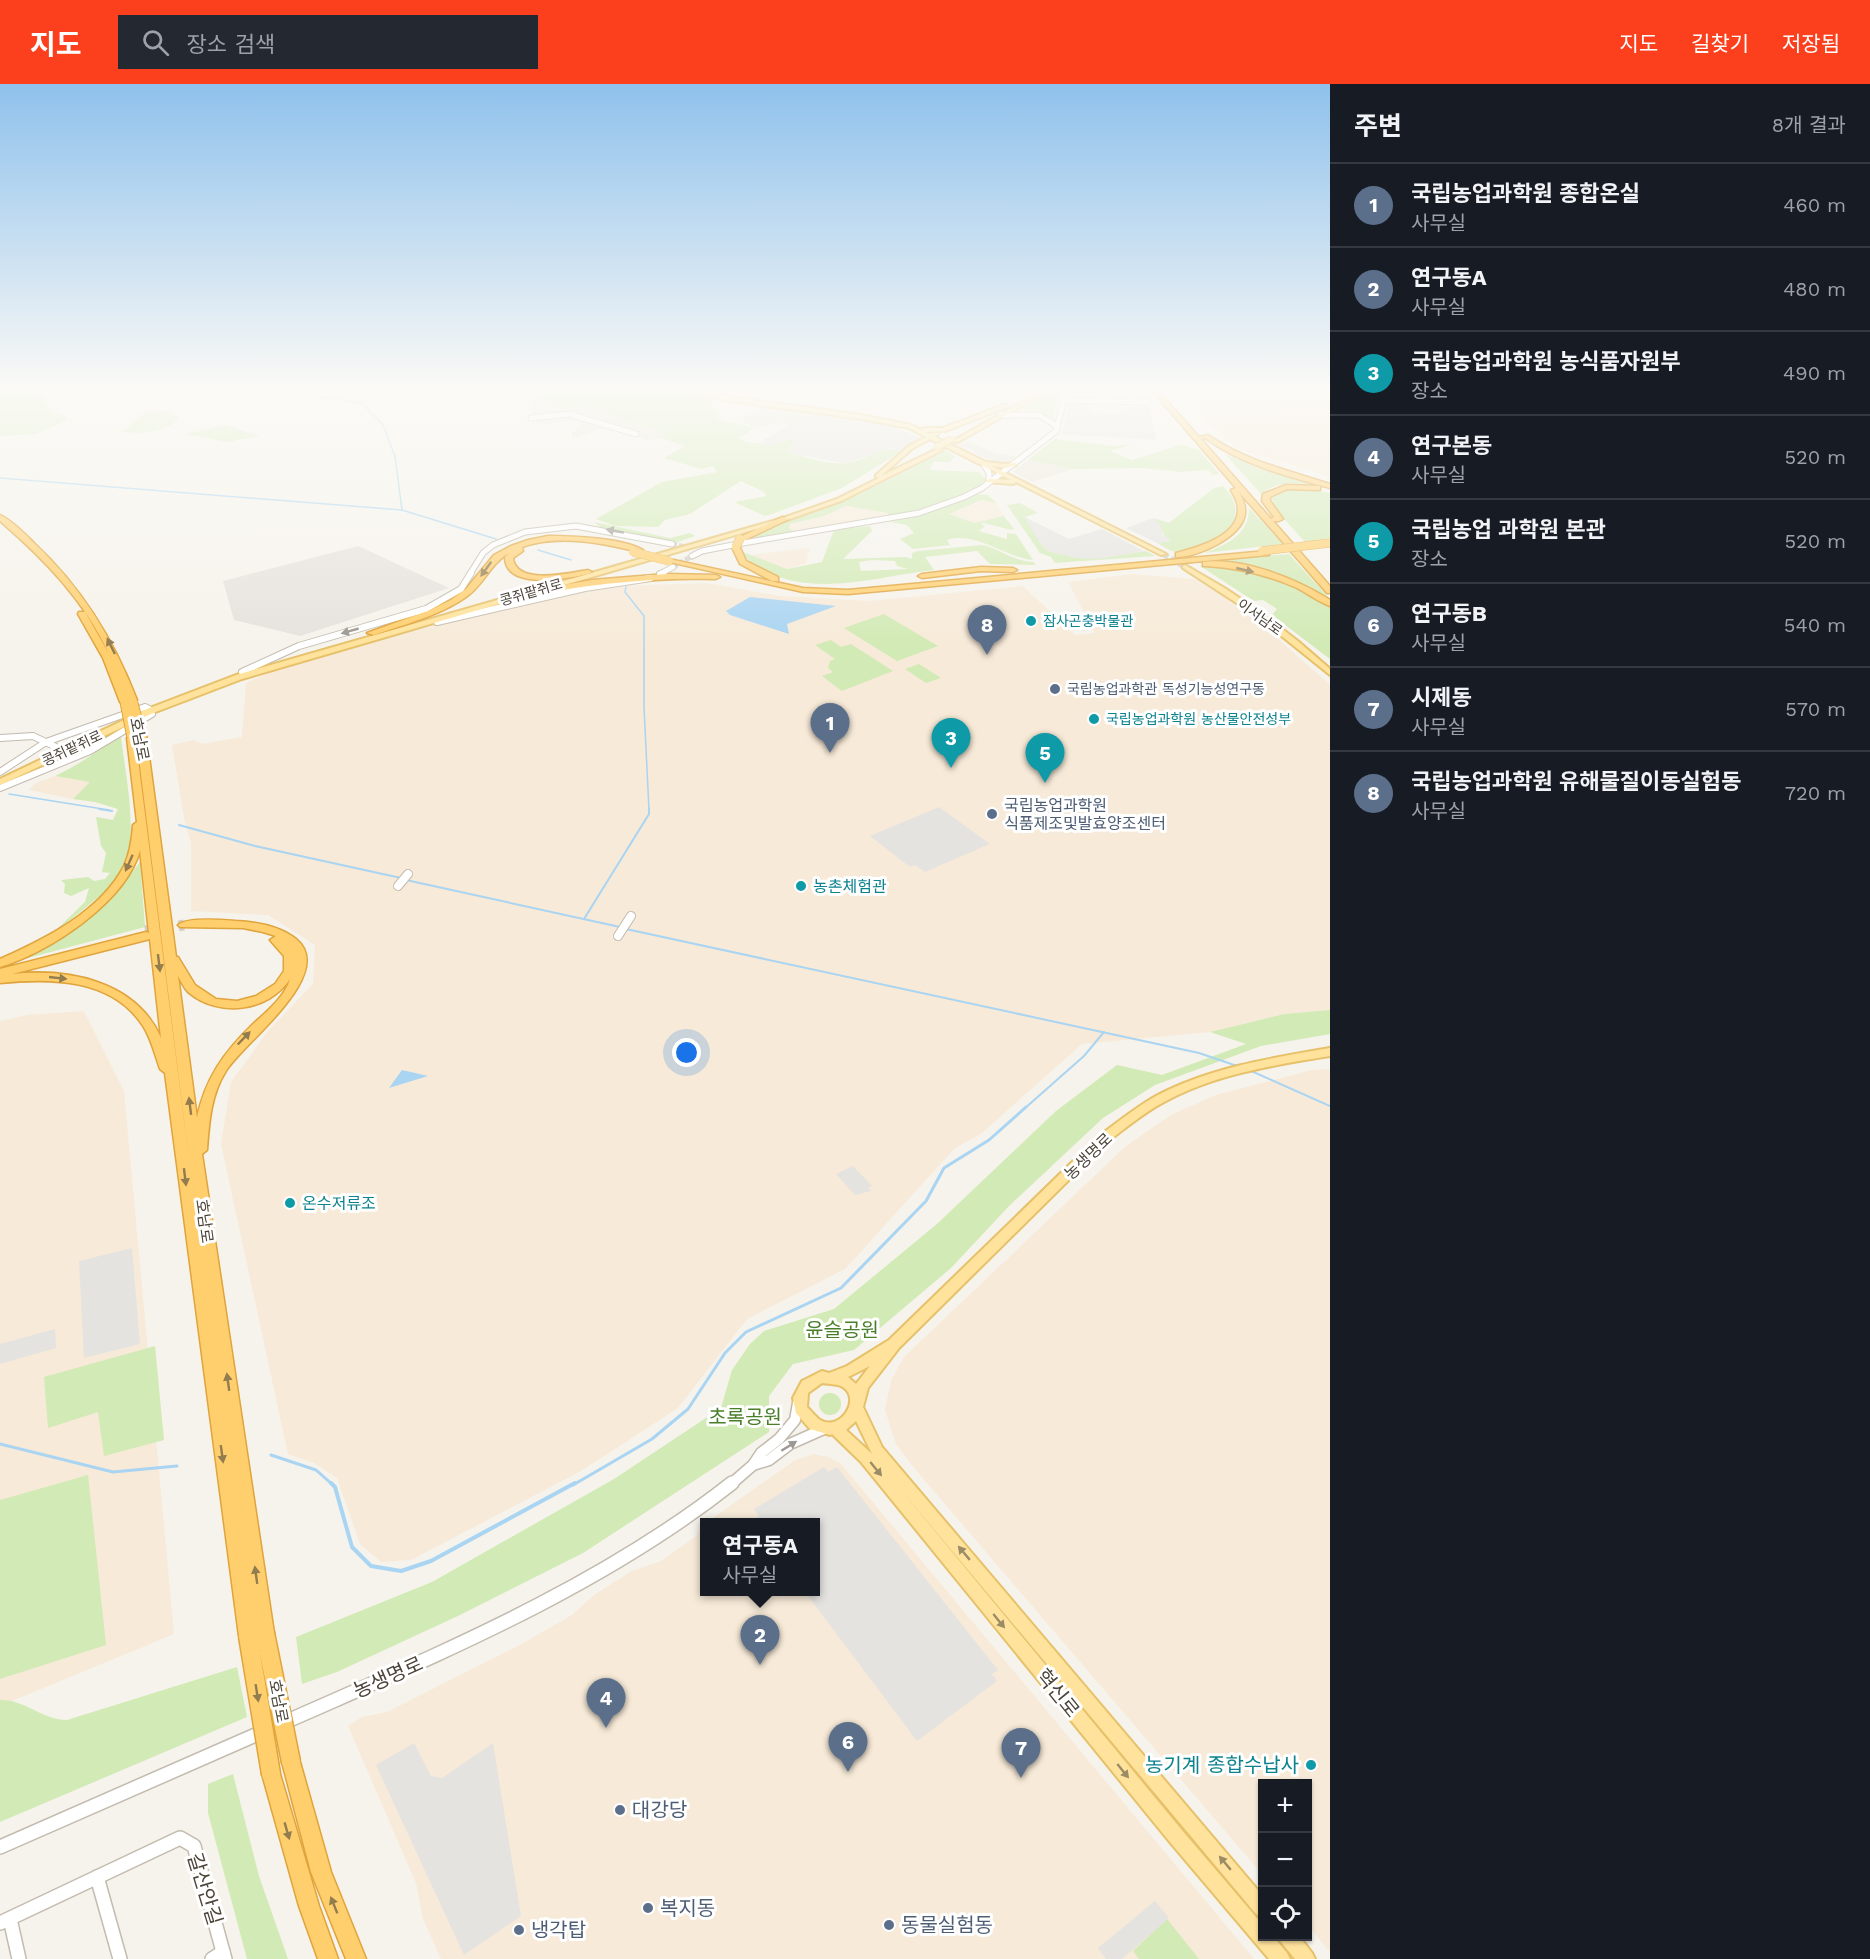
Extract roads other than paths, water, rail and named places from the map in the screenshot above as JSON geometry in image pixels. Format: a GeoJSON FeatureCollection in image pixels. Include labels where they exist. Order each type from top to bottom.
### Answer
{"type":"FeatureCollection","features":[{"type":"Feature","properties":{"kind":"highway"},"geometry":{"type":"LineString","coordinates":[[1227,474],[1330,591]]}},
{"type":"Feature","properties":{"kind":"highway"},"geometry":{"type":"LineString","coordinates":[[1234,474],[1330,580]]}},
{"type":"Feature","properties":{"kind":"highway"},"geometry":{"type":"LineString","coordinates":[[1288,474],[1330,486]]}},
{"type":"Feature","properties":{"kind":"highway"},"geometry":{"type":"LineString","coordinates":[[1159,557],[1194,551],[1219,541],[1234,531],[1241,520],[1242,501],[1232,486],[1236,485]]}},
{"type":"Feature","properties":{"kind":"highway"},"geometry":{"type":"LineString","coordinates":[[1275,519],[1280,519],[1266,501],[1266,496],[1274,490],[1305,486],[1330,491]]}},
{"type":"Feature","properties":{"kind":"highway","name":"호남로"},"geometry":{"type":"LineString","coordinates":[[0,517],[67,580],[103,629],[114,651],[136,736],[169,947],[256,1634],[271,1774],[309,1906],[328,1959]]}},
{"type":"Feature","properties":{"kind":"highway"},"geometry":{"type":"LineString","coordinates":[[785,519],[738,543],[743,562],[778,579],[807,588]]}},
{"type":"Feature","properties":{"kind":"highway","name":"호남로"},"geometry":{"type":"LineString","coordinates":[[0,525],[60,583],[76,604],[104,650],[128,701]]}},
{"type":"Feature","properties":{"kind":"highway"},"geometry":{"type":"LineString","coordinates":[[370,633],[444,607],[475,586],[489,564],[521,545],[543,540],[572,538],[636,551],[672,562],[807,588],[843,588],[1159,557],[1264,552]]}},
{"type":"Feature","properties":{"kind":"highway"},"geometry":{"type":"LineString","coordinates":[[588,572],[540,578],[526,575],[511,567],[509,557],[522,548],[551,542],[587,542],[636,551]]}},
{"type":"Feature","properties":{"kind":"highway"},"geometry":{"type":"LineString","coordinates":[[519,596],[620,577],[658,576],[719,578],[848,592],[893,590],[894,592],[994,579],[1330,544]]}},
{"type":"Feature","properties":{"kind":"highway"},"geometry":{"type":"LineString","coordinates":[[1145,564],[1211,564],[1241,568],[1298,585],[1330,604]]}},
{"type":"Feature","properties":{"kind":"highway"},"geometry":{"type":"LineString","coordinates":[[910,582],[909,578],[922,576],[1007,568],[1017,572]]}},
{"type":"Feature","properties":{"kind":"highway","name":"호남로"},"geometry":{"type":"LineString","coordinates":[[136,736],[141,806],[174,1096],[256,1634],[321,1872],[356,1959]]}},
{"type":"Feature","properties":{"kind":"highway"},"geometry":{"type":"LineString","coordinates":[[0,963],[51,939],[88,914],[117,884],[129,867],[136,846],[141,806]]}},
{"type":"Feature","properties":{"kind":"highway"},"geometry":{"type":"LineString","coordinates":[[169,947],[178,970],[192,991],[201,999],[220,1005],[244,1004],[265,998],[279,989],[288,978],[292,964],[289,952],[270,936],[228,928],[184,927],[219,922],[269,928],[290,940],[297,949],[300,960],[294,985],[237,1046],[210,1089],[200,1148],[200,1190]]}},
{"type":"Feature","properties":{"kind":"highway"},"geometry":{"type":"LineString","coordinates":[[0,969],[146,934],[0,974]]}},
{"type":"Feature","properties":{"kind":"highway"},"geometry":{"type":"LineString","coordinates":[[0,979],[51,977],[88,982],[118,994],[147,1022],[157,1044],[174,1096]]}},
{"type":"Feature","properties":{"kind":"main road"},"geometry":{"type":"LineString","coordinates":[[877,476],[880,474]]}},
{"type":"Feature","properties":{"kind":"main road","name":"콩쥐팥쥐로"},"geometry":{"type":"LineString","coordinates":[[0,778],[149,710],[242,672],[787,513],[883,474]]}},
{"type":"Feature","properties":{"kind":"main road","name":"콩쥐팥쥐로"},"geometry":{"type":"LineString","coordinates":[[0,782],[149,710],[239,677],[352,642],[785,519],[839,500],[890,474]]}},
{"type":"Feature","properties":{"kind":"main road"},"geometry":{"type":"LineString","coordinates":[[1001,474],[1159,557]]}},
{"type":"Feature","properties":{"kind":"main road"},"geometry":{"type":"LineString","coordinates":[[989,482],[1019,483]]}},
{"type":"Feature","properties":{"kind":"main road","name":"이서남로"},"geometry":{"type":"LineString","coordinates":[[1185,567],[1216,585],[1283,633],[1330,672]]}},
{"type":"Feature","properties":{"kind":"main road","name":"농생명로"},"geometry":{"type":"LineString","coordinates":[[831,1428],[850,1422],[858,1406],[862,1386],[894,1344],[1103,1139],[1142,1110],[1207,1079],[1270,1061],[1330,1052]]}},
{"type":"Feature","properties":{"kind":"main road","name":"농생명로"},"geometry":{"type":"LineString","coordinates":[[799,1401],[805,1385],[813,1380],[832,1377],[852,1370],[894,1344]]}},
{"type":"Feature","properties":{"kind":"main road"},"geometry":{"type":"LineString","coordinates":[[832,1377],[849,1385],[858,1406]]}},
{"type":"Feature","properties":{"kind":"main road"},"geometry":{"type":"LineString","coordinates":[[799,1401],[801,1409],[810,1421],[831,1428]]}},
{"type":"Feature","properties":{"kind":"main road","name":"혁신로"},"geometry":{"type":"LineString","coordinates":[[858,1406],[877,1451],[1258,1902]]}},
{"type":"Feature","properties":{"kind":"main road","name":"혁신로"},"geometry":{"type":"LineString","coordinates":[[831,1428],[867,1458],[1175,1835],[1281,1959]]}},
{"type":"Feature","properties":{"kind":"main road"},"geometry":{"type":"LineString","coordinates":[[1291,1941],[1306,1959]]}},
{"type":"Feature","properties":{"kind":"street"},"geometry":{"type":"LineString","coordinates":[[989,474],[989,482]]}},
{"type":"Feature","properties":{"kind":"street"},"geometry":{"type":"LineString","coordinates":[[692,556],[702,551],[919,513],[964,497],[999,474]]}},
{"type":"Feature","properties":{"kind":"street"},"geometry":{"type":"LineString","coordinates":[[242,672],[299,646],[426,609],[445,600],[461,589],[483,553],[495,544],[525,532],[576,526],[672,544]]}},
{"type":"Feature","properties":{"kind":"street"},"geometry":{"type":"LineString","coordinates":[[691,548],[702,551]]}},
{"type":"Feature","properties":{"kind":"street"},"geometry":{"type":"LineString","coordinates":[[660,574],[672,562]]}},
{"type":"Feature","properties":{"kind":"street"},"geometry":{"type":"LineString","coordinates":[[352,642],[558,594],[651,578]]}},
{"type":"Feature","properties":{"kind":"street"},"geometry":{"type":"LineString","coordinates":[[0,772],[46,742],[145,707],[152,714],[75,758],[0,788]]}},
{"type":"Feature","properties":{"kind":"street"},"geometry":{"type":"LineString","coordinates":[[0,738],[25,735],[56,747]]}},
{"type":"Feature","properties":{"kind":"street"},"geometry":{"type":"LineString","coordinates":[[67,754],[75,758]]}},
{"type":"Feature","properties":{"kind":"street"},"geometry":{"type":"LineString","coordinates":[[398,886],[408,873]]}},
{"type":"Feature","properties":{"kind":"street"},"geometry":{"type":"LineString","coordinates":[[618,936],[631,916]]}},
{"type":"Feature","properties":{"kind":"street","name":"농생명로"},"geometry":{"type":"LineString","coordinates":[[753,1466],[761,1453],[779,1439],[795,1420],[799,1401]]}},
{"type":"Feature","properties":{"kind":"street","name":"농생명로"},"geometry":{"type":"LineString","coordinates":[[0,1847],[508,1621],[591,1576],[674,1526],[753,1466],[769,1460],[790,1444],[831,1428]]}},
{"type":"Feature","properties":{"kind":"street","name":"갈산안길"},"geometry":{"type":"LineString","coordinates":[[20,1959],[5,1921],[180,1838],[194,1846],[220,1957]]}},
{"type":"Feature","properties":{"kind":"street"},"geometry":{"type":"LineString","coordinates":[[98,1877],[120,1959]]}},
{"type":"Feature","properties":{"kind":"water"},"geometry":{"type":"Polygon","coordinates":[[[750,597],[836,606],[787,624],[789,634],[730,615],[726,611],[750,597]]]}},
{"type":"Feature","properties":{"kind":"water"},"geometry":{"type":"Polygon","coordinates":[[[402,1070],[428,1076],[389,1088],[402,1070]]]}},
{"type":"Feature","properties":{"kind":"waterway"},"geometry":{"type":"LineString","coordinates":[[397,474],[402,510]]}},
{"type":"Feature","properties":{"kind":"waterway"},"geometry":{"type":"LineString","coordinates":[[0,478],[402,510]]}},
{"type":"Feature","properties":{"kind":"waterway"},"geometry":{"type":"LineString","coordinates":[[402,510],[496,539]]}},
{"type":"Feature","properties":{"kind":"waterway"},"geometry":{"type":"LineString","coordinates":[[538,550],[571,560]]}},
{"type":"Feature","properties":{"kind":"waterway"},"geometry":{"type":"LineString","coordinates":[[626,587],[625,592],[644,616],[644,707],[649,810]]}},
{"type":"Feature","properties":{"kind":"waterway"},"geometry":{"type":"LineString","coordinates":[[9,794],[109,810]]}},
{"type":"Feature","properties":{"kind":"waterway"},"geometry":{"type":"LineString","coordinates":[[99,809],[112,811]]}},
{"type":"Feature","properties":{"kind":"waterway"},"geometry":{"type":"LineString","coordinates":[[584,919],[649,814],[649,810]]}},
{"type":"Feature","properties":{"kind":"waterway"},"geometry":{"type":"LineString","coordinates":[[179,825],[255,846],[401,878]]}},
{"type":"Feature","properties":{"kind":"waterway"},"geometry":{"type":"LineString","coordinates":[[406,880],[620,927]]}},
{"type":"Feature","properties":{"kind":"waterway"},"geometry":{"type":"LineString","coordinates":[[626,929],[1104,1032]]}},
{"type":"Feature","properties":{"kind":"waterway"},"geometry":{"type":"LineString","coordinates":[[1024,1109],[1084,1056],[1104,1032]]}},
{"type":"Feature","properties":{"kind":"waterway"},"geometry":{"type":"LineString","coordinates":[[1104,1032],[1199,1053],[1240,1067]]}},
{"type":"Feature","properties":{"kind":"waterway"},"geometry":{"type":"LineString","coordinates":[[1249,1070],[1330,1106]]}},
{"type":"Feature","properties":{"kind":"waterway"},"geometry":{"type":"LineString","coordinates":[[573,1485],[652,1439],[688,1409],[725,1353],[746,1332],[841,1288],[926,1201],[944,1168],[989,1140],[1026,1107]]}},
{"type":"Feature","properties":{"kind":"waterway"},"geometry":{"type":"LineString","coordinates":[[0,1444],[113,1472],[177,1466]]}},
{"type":"Feature","properties":{"kind":"waterway"},"geometry":{"type":"LineString","coordinates":[[271,1455],[316,1470],[333,1485]]}},
{"type":"Feature","properties":{"kind":"waterway"},"geometry":{"type":"LineString","coordinates":[[333,1485],[352,1547],[371,1566],[401,1571],[431,1561],[575,1483]]}},
{"type":"Feature","properties":{"kind":"tunnel"},"geometry":{"type":"LineString","coordinates":[[672,544],[691,548]]}},
{"type":"Feature","properties":{"kind":"tunnel"},"geometry":{"type":"LineString","coordinates":[[1163,554],[1185,567]]}},
{"type":"Feature","properties":{"kind":"tunnel"},"geometry":{"type":"LineString","coordinates":[[673,567],[692,556]]}},
{"type":"Feature","properties":{"kind":"tunnel"},"geometry":{"type":"LineString","coordinates":[[145,931],[184,925]]}},
{"type":"Feature","properties":{"kind":"place","name":"잠사곤충박물관"},"geometry":{"type":"Point","coordinates":[1031,621]}},
{"type":"Feature","properties":{"kind":"place","name":"국립농업과학원 유해물질이동실험동"},"geometry":{"type":"Point","coordinates":[987,655]}},
{"type":"Feature","properties":{"kind":"place","name":"국립농업과학관 독성기능성연구동"},"geometry":{"type":"Point","coordinates":[1055,689]}},
{"type":"Feature","properties":{"kind":"place","name":"국립농업과학원 농산물안전성부"},"geometry":{"type":"Point","coordinates":[1094,719]}},
{"type":"Feature","properties":{"kind":"place","name":"국립농업과학원 종합온실"},"geometry":{"type":"Point","coordinates":[830,753]}},
{"type":"Feature","properties":{"kind":"place","name":"국립농업과학원 농식품자원부"},"geometry":{"type":"Point","coordinates":[951,768]}},
{"type":"Feature","properties":{"kind":"place","name":"국립농업 과학원 본관"},"geometry":{"type":"Point","coordinates":[1045,783]}},
{"type":"Feature","properties":{"kind":"place","name":"국립농업과학원 식품제조및발효양조센터"},"geometry":{"type":"Point","coordinates":[992,814]}},
{"type":"Feature","properties":{"kind":"place","name":"농촌체험관"},"geometry":{"type":"Point","coordinates":[801,886]}},
{"type":"Feature","properties":{"kind":"place","name":"온수저류조"},"geometry":{"type":"Point","coordinates":[290,1203]}},
{"type":"Feature","properties":{"kind":"place","name":"연구동A"},"geometry":{"type":"Point","coordinates":[760,1665]}},
{"type":"Feature","properties":{"kind":"place","name":"연구본동"},"geometry":{"type":"Point","coordinates":[606,1728]}},
{"type":"Feature","properties":{"kind":"place","name":"농기계 종합수납사"},"geometry":{"type":"Point","coordinates":[1311,1765]}},
{"type":"Feature","properties":{"kind":"place","name":"연구동B"},"geometry":{"type":"Point","coordinates":[848,1772]}},
{"type":"Feature","properties":{"kind":"place","name":"시제동"},"geometry":{"type":"Point","coordinates":[1021,1778]}},
{"type":"Feature","properties":{"kind":"place","name":"대강당"},"geometry":{"type":"Point","coordinates":[620,1810]}},
{"type":"Feature","properties":{"kind":"place","name":"복지동"},"geometry":{"type":"Point","coordinates":[648,1908]}},
{"type":"Feature","properties":{"kind":"place","name":"동물실험동"},"geometry":{"type":"Point","coordinates":[889,1925]}},
{"type":"Feature","properties":{"kind":"place","name":"냉각탑"},"geometry":{"type":"Point","coordinates":[519,1930]}},
{"type":"Feature","properties":{"kind":"park label","name":"윤슬공원"},"geometry":{"type":"Point","coordinates":[842,1330]}},
{"type":"Feature","properties":{"kind":"park label","name":"초록공원"},"geometry":{"type":"Point","coordinates":[745,1417]}}]}
